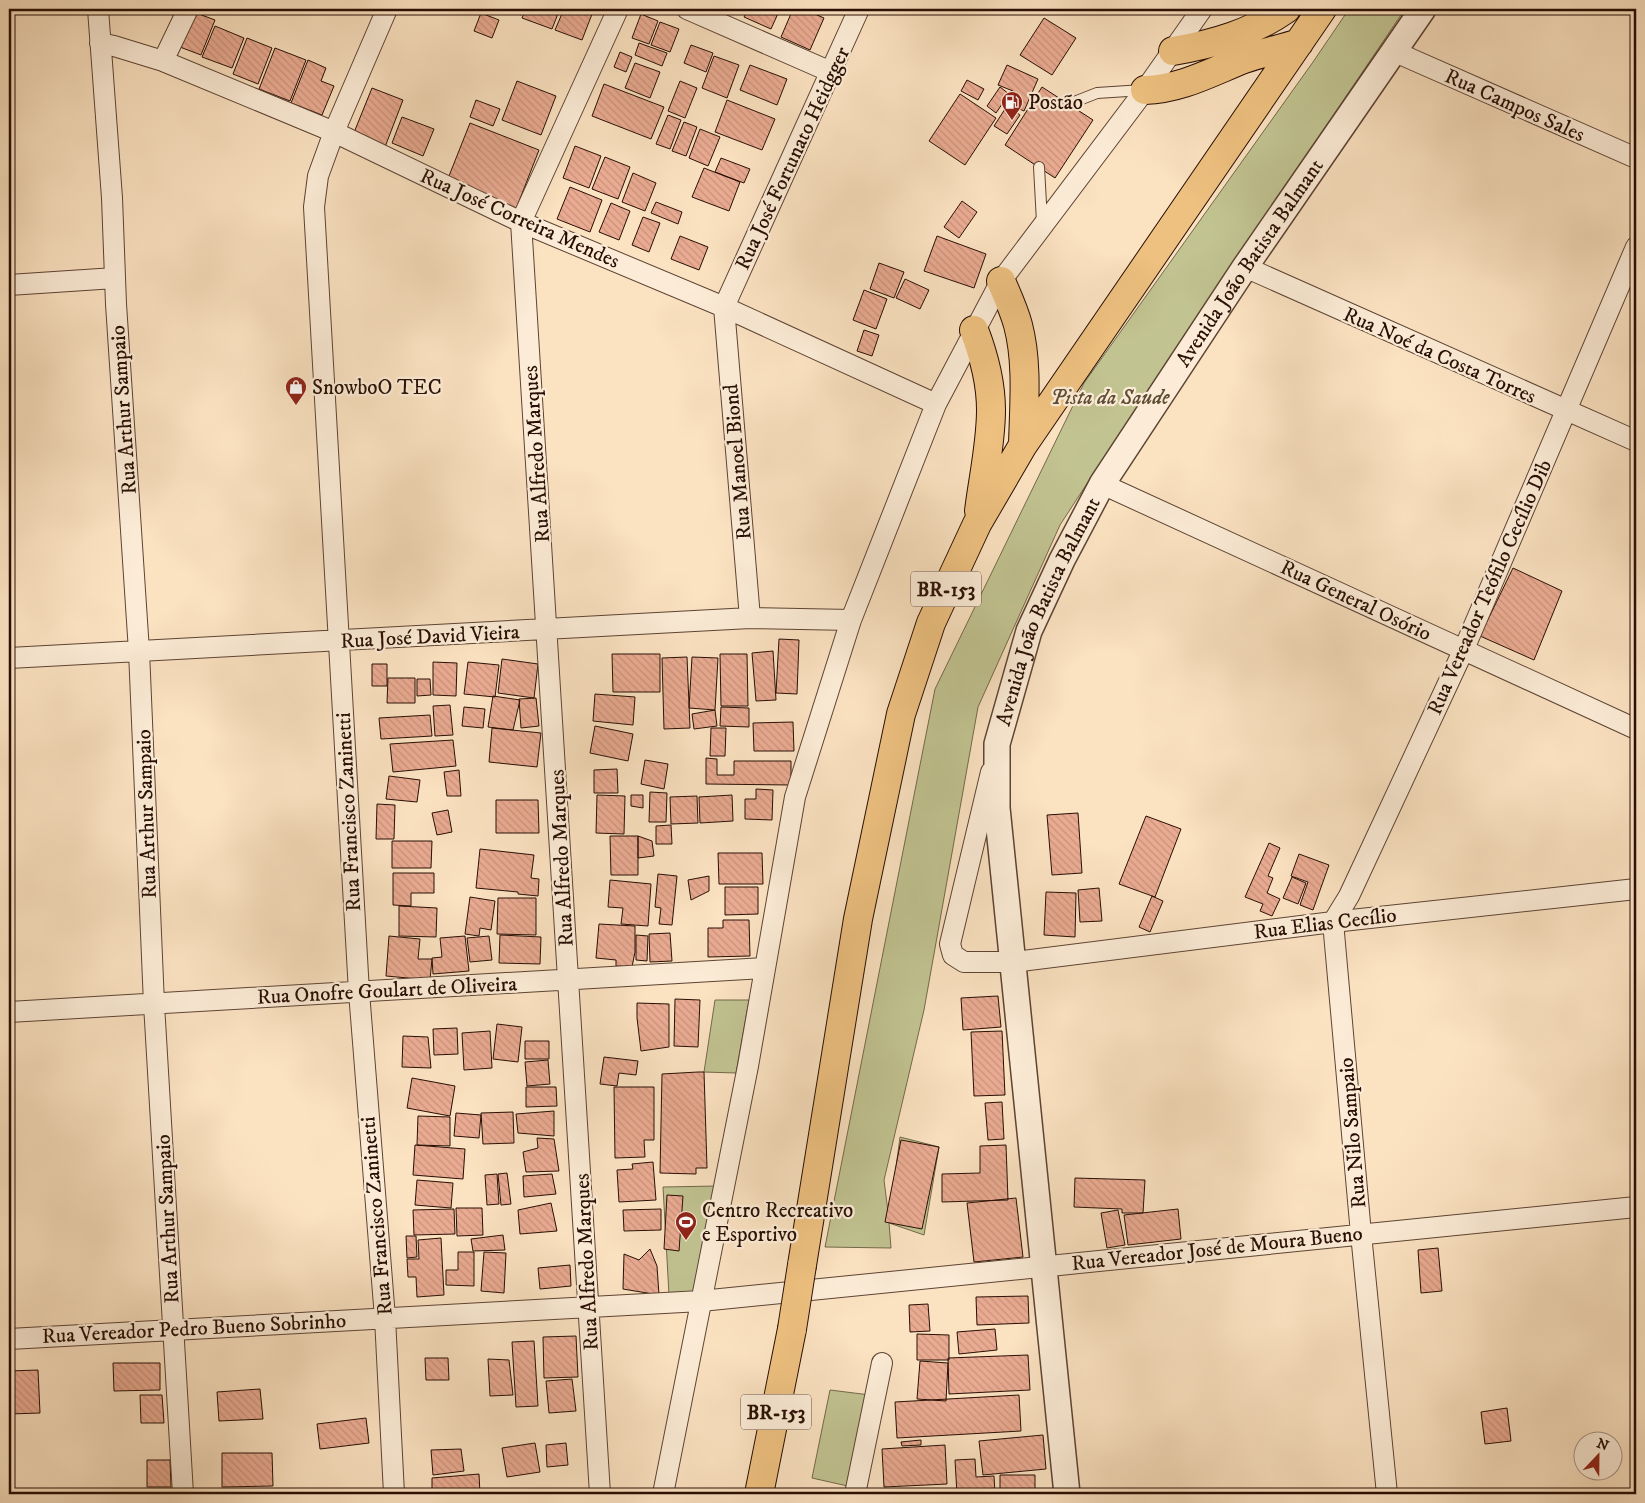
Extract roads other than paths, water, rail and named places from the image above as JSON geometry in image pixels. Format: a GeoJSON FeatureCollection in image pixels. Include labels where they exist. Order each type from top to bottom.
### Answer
{"type":"FeatureCollection","features":[{"type":"Feature","properties":{"kind":"highway"},"geometry":{"type":"LineString","coordinates":[[1172,51],[1197,47],[1234,36],[1270,20],[1286,9]]}},
{"type":"Feature","properties":{"kind":"highway","name":"BR-153"},"geometry":{"type":"LineString","coordinates":[[759,1494],[792,1329],[858,919],[901,714],[931,623],[977,524],[1024,444],[1322,9]]}},
{"type":"Feature","properties":{"kind":"highway"},"geometry":{"type":"LineString","coordinates":[[1145,90],[1174,86],[1244,60],[1299,43]]}},
{"type":"Feature","properties":{"kind":"highway"},"geometry":{"type":"LineString","coordinates":[[1001,281],[1018,325],[1023,355],[1025,396],[1024,444]]}},
{"type":"Feature","properties":{"kind":"highway"},"geometry":{"type":"LineString","coordinates":[[974,330],[984,356],[991,409],[990,436],[977,524]]}},
{"type":"Feature","properties":{"kind":"street","name":"Rua Arthur Sampaio"},"geometry":{"type":"LineString","coordinates":[[98,9],[139,651],[154,1004],[183,1494]]}},
{"type":"Feature","properties":{"kind":"street"},"geometry":{"type":"LineString","coordinates":[[164,61],[188,9]]}},
{"type":"Feature","properties":{"kind":"street","name":"Rua Francisco Zaninetti"},"geometry":{"type":"LineString","coordinates":[[387,9],[334,132],[318,176],[314,207],[359,992],[385,1318],[394,1494]]}},
{"type":"Feature","properties":{"kind":"street"},"geometry":{"type":"LineString","coordinates":[[522,222],[618,9]]}},
{"type":"Feature","properties":{"kind":"street"},"geometry":{"type":"LineString","coordinates":[[687,9],[831,72]]}},
{"type":"Feature","properties":{"kind":"street","name":"Rua José Fortunato Heidgger"},"geometry":{"type":"LineString","coordinates":[[724,307],[860,9]]}},
{"type":"Feature","properties":{"kind":"street"},"geometry":{"type":"LineString","coordinates":[[663,1494],[746,1075],[795,797],[851,620],[936,404],[1001,281],[1145,90],[1202,9]]}},
{"type":"Feature","properties":{"kind":"street","name":"Avenida João Batista Balmant"},"geometry":{"type":"LineString","coordinates":[[1067,1494],[997,808],[998,744],[1029,631],[1062,560],[1102,484],[1245,267],[1423,9]]}},
{"type":"Feature","properties":{"kind":"street","name":"Rua José Correira Mendes"},"geometry":{"type":"LineString","coordinates":[[100,43],[164,61],[334,132],[522,222],[724,307],[936,404]]}},
{"type":"Feature","properties":{"kind":"street","name":"Rua Campos Sales"},"geometry":{"type":"LineString","coordinates":[[1393,51],[1636,158]]}},
{"type":"Feature","properties":{"kind":"street","name":"Rua Alfredo Marques"},"geometry":{"type":"LineString","coordinates":[[522,222],[600,1494]]}},
{"type":"Feature","properties":{"kind":"street","name":"Rua Vereador Teófilo Cecílio Dib"},"geometry":{"type":"LineString","coordinates":[[1334,922],[1464,649],[1636,247]]}},
{"type":"Feature","properties":{"kind":"street","name":"Rua Noé da Costa Torres"},"geometry":{"type":"LineString","coordinates":[[1245,267],[1636,442]]}},
{"type":"Feature","properties":{"kind":"street"},"geometry":{"type":"LineString","coordinates":[[9,285],[115,278]]}},
{"type":"Feature","properties":{"kind":"street","name":"Rua Manoel Biond"},"geometry":{"type":"LineString","coordinates":[[724,307],[750,618]]}},
{"type":"Feature","properties":{"kind":"street","name":"Rua General Osório"},"geometry":{"type":"LineString","coordinates":[[1102,484],[1464,649],[1636,730]]}},
{"type":"Feature","properties":{"kind":"street","name":"Rua José David Vieira"},"geometry":{"type":"LineString","coordinates":[[9,658],[750,618],[851,620]]}},
{"type":"Feature","properties":{"kind":"street","name":"Rua Elias Cecílio"},"geometry":{"type":"LineString","coordinates":[[998,744],[950,944],[952,955],[964,962],[1014,962],[1334,922],[1636,888]]}},
{"type":"Feature","properties":{"kind":"street","name":"Rua Nilo Sampaio"},"geometry":{"type":"LineString","coordinates":[[1334,922],[1361,1234],[1387,1494]]}},
{"type":"Feature","properties":{"kind":"street","name":"Rua Onofre Goulart de Oliveira"},"geometry":{"type":"LineString","coordinates":[[9,1012],[765,968]]}},
{"type":"Feature","properties":{"kind":"street","name":"Rua Vereador José de Moura Bueno"},"geometry":{"type":"LineString","coordinates":[[798,1291],[1636,1207]]}},
{"type":"Feature","properties":{"kind":"street","name":"Rua Vereador Pedro Bueno Sobrinho"},"geometry":{"type":"LineString","coordinates":[[9,1338],[701,1301],[798,1291]]}},
{"type":"Feature","properties":{"kind":"street"},"geometry":{"type":"LineString","coordinates":[[855,1494],[882,1363]]}},
{"type":"Feature","properties":{"kind":"lane"},"geometry":{"type":"LineString","coordinates":[[1069,104],[1097,92],[1145,90]]}},
{"type":"Feature","properties":{"kind":"lane"},"geometry":{"type":"LineString","coordinates":[[1039,167],[1042,226]]}},
{"type":"Feature","properties":{"kind":"place","name":"Postão"},"geometry":{"type":"Point","coordinates":[1012,121]}},
{"type":"Feature","properties":{"kind":"place","name":"SnowboO TEC"},"geometry":{"type":"Point","coordinates":[296,406]}},
{"type":"Feature","properties":{"kind":"place","name":"Centro Recreativo e Esportivo"},"geometry":{"type":"Point","coordinates":[686,1241]}},
{"type":"Feature","properties":{"kind":"park label","name":"Pista da Saude"},"geometry":{"type":"Point","coordinates":[1110,397]}}]}
